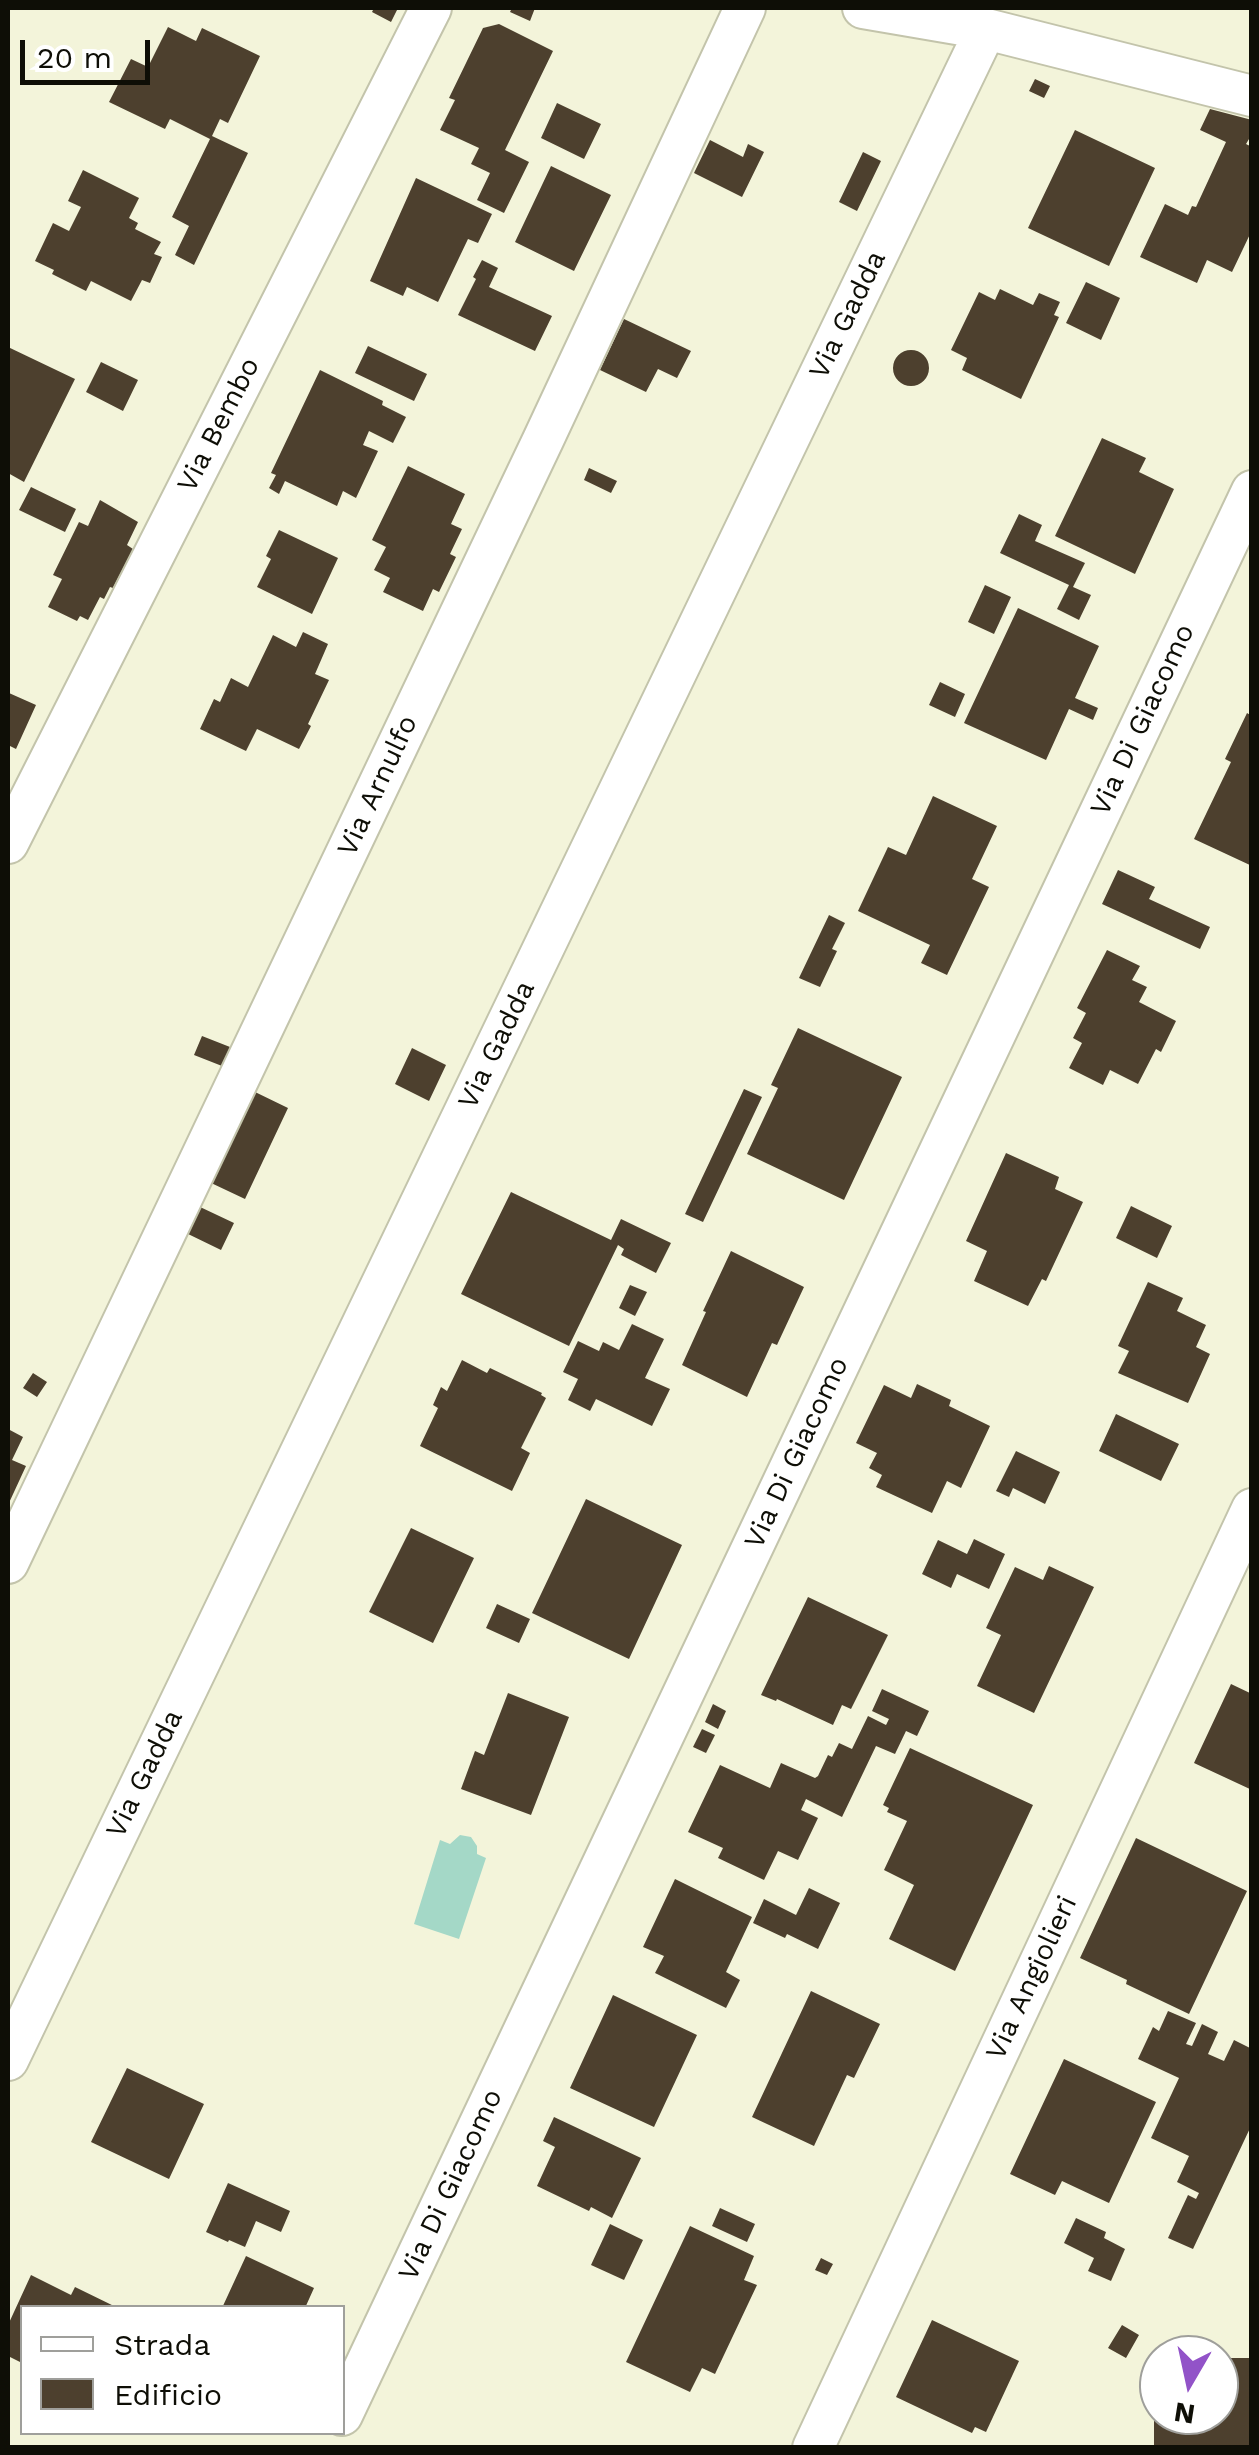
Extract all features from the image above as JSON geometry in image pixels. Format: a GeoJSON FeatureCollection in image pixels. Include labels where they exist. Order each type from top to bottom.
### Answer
{"type":"FeatureCollection","features":[{"type":"Feature","properties":{"kind":"street","name":"Via Bembo"},"geometry":{"type":"LineString","coordinates":[[8,843],[430,8]]}},
{"type":"Feature","properties":{"kind":"street","name":"Via Arnulfo"},"geometry":{"type":"LineString","coordinates":[[8,1563],[745,8]]}},
{"type":"Feature","properties":{"kind":"street"},"geometry":{"type":"LineString","coordinates":[[863,8],[986,29],[1252,96]]}},
{"type":"Feature","properties":{"kind":"street","name":"Via Gadda"},"geometry":{"type":"LineString","coordinates":[[8,2060],[986,29]]}},
{"type":"Feature","properties":{"kind":"street","name":"Via Di Giacomo"},"geometry":{"type":"LineString","coordinates":[[345,2409],[1252,490]]}},
{"type":"Feature","properties":{"kind":"street","name":"Via Angiolieri"},"geometry":{"type":"LineString","coordinates":[[812,2448],[1252,1509]]}},
{"type":"Feature","properties":{"kind":"water"},"geometry":{"type":"Polygon","coordinates":[[[460,1835],[471,1837],[477,1854],[486,1858],[459,1939],[414,1924],[440,1840],[450,1844],[460,1835]]]}},
{"type":"Feature","properties":{"kind":"building"},"geometry":{"type":"Polygon","coordinates":[[[374,8],[398,8],[391,22],[372,12],[374,8]]]}},
{"type":"Feature","properties":{"kind":"building"},"geometry":{"type":"Polygon","coordinates":[[[512,8],[535,8],[530,21],[510,12],[512,8]]]}},
{"type":"Feature","properties":{"kind":"building"},"geometry":{"type":"Polygon","coordinates":[[[499,24],[553,51],[505,150],[529,162],[504,213],[477,200],[490,173],[471,164],[479,148],[440,130],[455,100],[449,98],[483,28],[499,24]]]}},
{"type":"Feature","properties":{"kind":"building"},"geometry":{"type":"Polygon","coordinates":[[[168,27],[196,41],[202,28],[260,56],[228,123],[220,119],[212,136],[248,153],[194,265],[175,255],[189,226],[172,217],[210,139],[170,119],[165,129],[109,102],[131,59],[148,67],[168,27]]]}},
{"type":"Feature","properties":{"kind":"building"},"geometry":{"type":"Polygon","coordinates":[[[1035,79],[1050,86],[1044,98],[1029,91],[1035,79]]]}},
{"type":"Feature","properties":{"kind":"building"},"geometry":{"type":"Polygon","coordinates":[[[557,103],[601,124],[584,159],[541,138],[557,103]]]}},
{"type":"Feature","properties":{"kind":"building"},"geometry":{"type":"Polygon","coordinates":[[[1210,109],[1252,120],[1252,134],[1246,144],[1252,147],[1252,230],[1232,272],[1207,260],[1197,283],[1140,257],[1165,204],[1188,215],[1192,206],[1196,207],[1226,142],[1200,130],[1210,109]]]}},
{"type":"Feature","properties":{"kind":"building"},"geometry":{"type":"Polygon","coordinates":[[[1075,130],[1155,168],[1109,266],[1028,228],[1075,130]]]}},
{"type":"Feature","properties":{"kind":"building"},"geometry":{"type":"Polygon","coordinates":[[[710,140],[743,157],[748,144],[764,152],[742,197],[694,173],[710,140]]]}},
{"type":"Feature","properties":{"kind":"building"},"geometry":{"type":"Polygon","coordinates":[[[863,152],[881,161],[857,211],[839,202],[863,152]]]}},
{"type":"Feature","properties":{"kind":"building"},"geometry":{"type":"Polygon","coordinates":[[[551,166],[611,195],[574,271],[515,242],[551,166]]]}},
{"type":"Feature","properties":{"kind":"building"},"geometry":{"type":"Polygon","coordinates":[[[83,170],[139,198],[129,218],[138,223],[135,229],[161,242],[154,254],[162,257],[150,283],[142,280],[131,301],[91,281],[86,291],[35,261],[53,223],[69,231],[81,207],[68,201],[83,170]]]}},
{"type":"Feature","properties":{"kind":"building"},"geometry":{"type":"Polygon","coordinates":[[[416,178],[492,214],[478,243],[468,239],[438,302],[407,287],[403,296],[370,281],[416,178]]]}},
{"type":"Feature","properties":{"kind":"building"},"geometry":{"type":"Polygon","coordinates":[[[482,260],[498,268],[489,287],[552,316],[535,351],[458,315],[482,260]]]}},
{"type":"Feature","properties":{"kind":"building"},"geometry":{"type":"Polygon","coordinates":[[[1086,282],[1120,298],[1101,340],[1066,323],[1086,282]]]}},
{"type":"Feature","properties":{"kind":"building"},"geometry":{"type":"Polygon","coordinates":[[[1000,289],[1033,305],[1039,293],[1060,302],[1054,315],[1059,317],[1021,399],[962,370],[967,358],[951,350],[979,292],[995,300],[1000,289]]]}},
{"type":"Feature","properties":{"kind":"building"},"geometry":{"type":"Polygon","coordinates":[[[624,319],[691,351],[677,378],[658,369],[646,392],[600,370],[624,319]]]}},
{"type":"Feature","properties":{"kind":"building"},"geometry":{"type":"Polygon","coordinates":[[[368,346],[427,374],[414,401],[355,373],[368,346]]]}},
{"type":"Feature","properties":{"kind":"building"},"geometry":{"type":"Polygon","coordinates":[[[8,347],[75,379],[24,482],[8,473],[8,347]]]}},
{"type":"Feature","properties":{"kind":"building"},"geometry":{"type":"Polygon","coordinates":[[[911,350],[924,355],[929,368],[924,381],[911,386],[898,381],[893,368],[898,355],[911,350]]]}},
{"type":"Feature","properties":{"kind":"building"},"geometry":{"type":"Polygon","coordinates":[[[101,362],[138,380],[123,411],[86,392],[101,362]]]}},
{"type":"Feature","properties":{"kind":"building"},"geometry":{"type":"Polygon","coordinates":[[[320,370],[383,401],[382,405],[406,417],[393,443],[369,431],[363,445],[378,451],[356,498],[343,491],[337,506],[285,481],[279,494],[269,488],[276,475],[271,473],[320,370]]]}},
{"type":"Feature","properties":{"kind":"building"},"geometry":{"type":"Polygon","coordinates":[[[1102,438],[1146,458],[1139,472],[1174,489],[1135,574],[1055,536],[1102,438]]]}},
{"type":"Feature","properties":{"kind":"building"},"geometry":{"type":"Polygon","coordinates":[[[408,466],[465,494],[451,524],[462,529],[450,554],[456,557],[439,592],[433,589],[423,611],[383,592],[390,578],[374,570],[386,547],[372,540],[408,466]]]}},
{"type":"Feature","properties":{"kind":"building"},"geometry":{"type":"Polygon","coordinates":[[[589,468],[617,481],[611,493],[584,480],[589,468]]]}},
{"type":"Feature","properties":{"kind":"building"},"geometry":{"type":"Polygon","coordinates":[[[31,487],[76,509],[65,532],[19,510],[31,487]]]}},
{"type":"Feature","properties":{"kind":"building"},"geometry":{"type":"Polygon","coordinates":[[[100,500],[138,522],[127,545],[133,549],[113,588],[104,599],[100,597],[88,620],[80,616],[77,621],[48,607],[62,579],[53,575],[79,522],[88,526],[100,500]]]}},
{"type":"Feature","properties":{"kind":"building"},"geometry":{"type":"Polygon","coordinates":[[[1019,514],[1042,525],[1035,541],[1085,563],[1073,587],[1091,595],[1079,620],[1057,609],[1069,585],[1000,553],[1019,514]]]}},
{"type":"Feature","properties":{"kind":"building"},"geometry":{"type":"Polygon","coordinates":[[[279,530],[338,558],[312,614],[257,587],[279,530]]]}},
{"type":"Feature","properties":{"kind":"building"},"geometry":{"type":"Polygon","coordinates":[[[985,585],[1011,597],[994,634],[968,622],[985,585]]]}},
{"type":"Feature","properties":{"kind":"building"},"geometry":{"type":"Polygon","coordinates":[[[1018,608],[1099,646],[1075,698],[1098,708],[1093,720],[1069,709],[1046,760],[964,723],[1018,608]]]}},
{"type":"Feature","properties":{"kind":"building"},"geometry":{"type":"Polygon","coordinates":[[[303,632],[328,644],[315,674],[329,680],[299,749],[257,729],[246,751],[200,729],[214,699],[220,702],[231,678],[248,687],[273,635],[296,647],[303,632]]]}},
{"type":"Feature","properties":{"kind":"building"},"geometry":{"type":"Polygon","coordinates":[[[940,682],[965,694],[955,717],[929,705],[940,682]]]}},
{"type":"Feature","properties":{"kind":"building"},"geometry":{"type":"Polygon","coordinates":[[[9,693],[36,705],[16,749],[8,745],[9,693]]]}},
{"type":"Feature","properties":{"kind":"building"},"geometry":{"type":"Polygon","coordinates":[[[1247,713],[1252,716],[1252,866],[1194,839],[1231,762],[1225,759],[1247,713]]]}},
{"type":"Feature","properties":{"kind":"building"},"geometry":{"type":"Polygon","coordinates":[[[933,796],[997,826],[972,879],[989,887],[947,975],[921,963],[930,945],[858,911],[888,847],[906,855],[933,796]]]}},
{"type":"Feature","properties":{"kind":"building"},"geometry":{"type":"Polygon","coordinates":[[[1118,870],[1155,887],[1149,899],[1210,927],[1200,949],[1102,904],[1118,870]]]}},
{"type":"Feature","properties":{"kind":"building"},"geometry":{"type":"Polygon","coordinates":[[[829,915],[845,923],[820,987],[799,978],[829,915]]]}},
{"type":"Feature","properties":{"kind":"building"},"geometry":{"type":"Polygon","coordinates":[[[1107,950],[1140,966],[1132,980],[1147,987],[1139,1002],[1176,1021],[1161,1052],[1156,1049],[1138,1084],[1110,1070],[1103,1085],[1069,1068],[1082,1043],[1073,1038],[1086,1013],[1077,1008],[1107,950]]]}},
{"type":"Feature","properties":{"kind":"building"},"geometry":{"type":"Polygon","coordinates":[[[798,1028],[902,1077],[844,1200],[747,1154],[778,1088],[771,1085],[798,1028]]]}},
{"type":"Feature","properties":{"kind":"building"},"geometry":{"type":"Polygon","coordinates":[[[202,1036],[230,1047],[222,1066],[194,1055],[202,1036]]]}},
{"type":"Feature","properties":{"kind":"building"},"geometry":{"type":"Polygon","coordinates":[[[412,1048],[446,1065],[429,1101],[395,1084],[412,1048]]]}},
{"type":"Feature","properties":{"kind":"building"},"geometry":{"type":"Polygon","coordinates":[[[744,1089],[762,1097],[703,1222],[685,1214],[744,1089]]]}},
{"type":"Feature","properties":{"kind":"building"},"geometry":{"type":"Polygon","coordinates":[[[253,1091],[288,1108],[245,1199],[209,1182],[253,1091]]]}},
{"type":"Feature","properties":{"kind":"building"},"geometry":{"type":"Polygon","coordinates":[[[1006,1153],[1059,1177],[1055,1189],[1083,1202],[1046,1281],[1042,1279],[1028,1306],[974,1281],[987,1251],[966,1241],[1006,1153]]]}},
{"type":"Feature","properties":{"kind":"building"},"geometry":{"type":"Polygon","coordinates":[[[511,1192],[611,1240],[621,1219],[671,1243],[656,1273],[621,1255],[624,1249],[618,1245],[569,1346],[461,1294],[511,1192]]]}},
{"type":"Feature","properties":{"kind":"building"},"geometry":{"type":"Polygon","coordinates":[[[198,1206],[234,1223],[221,1250],[186,1233],[198,1206]]]}},
{"type":"Feature","properties":{"kind":"building"},"geometry":{"type":"Polygon","coordinates":[[[1131,1206],[1172,1226],[1157,1258],[1116,1238],[1131,1206]]]}},
{"type":"Feature","properties":{"kind":"building"},"geometry":{"type":"Polygon","coordinates":[[[731,1251],[804,1287],[747,1397],[682,1365],[731,1251]]]}},
{"type":"Feature","properties":{"kind":"building"},"geometry":{"type":"Polygon","coordinates":[[[1148,1282],[1183,1298],[1177,1311],[1206,1325],[1196,1347],[1210,1354],[1188,1403],[1118,1373],[1129,1351],[1118,1346],[1148,1282]]]}},
{"type":"Feature","properties":{"kind":"building"},"geometry":{"type":"Polygon","coordinates":[[[630,1285],[647,1292],[635,1316],[619,1308],[630,1285]]]}},
{"type":"Feature","properties":{"kind":"building"},"geometry":{"type":"Polygon","coordinates":[[[632,1324],[664,1339],[645,1378],[670,1389],[652,1426],[596,1399],[590,1411],[568,1400],[578,1379],[563,1372],[578,1341],[599,1351],[603,1342],[619,1350],[632,1324]]]}},
{"type":"Feature","properties":{"kind":"building"},"geometry":{"type":"Polygon","coordinates":[[[462,1360],[487,1373],[490,1368],[546,1398],[521,1448],[530,1453],[512,1491],[420,1446],[438,1408],[433,1405],[441,1387],[447,1391],[462,1360]]]}},
{"type":"Feature","properties":{"kind":"building"},"geometry":{"type":"Polygon","coordinates":[[[33,1373],[47,1382],[37,1397],[23,1388],[33,1373]]]}},
{"type":"Feature","properties":{"kind":"building"},"geometry":{"type":"Polygon","coordinates":[[[917,1384],[951,1400],[949,1406],[990,1426],[961,1488],[947,1481],[932,1513],[876,1487],[882,1475],[869,1468],[877,1453],[856,1443],[884,1385],[911,1398],[917,1384]]]}},
{"type":"Feature","properties":{"kind":"building"},"geometry":{"type":"Polygon","coordinates":[[[1116,1414],[1179,1444],[1161,1481],[1099,1451],[1116,1414]]]}},
{"type":"Feature","properties":{"kind":"building"},"geometry":{"type":"Polygon","coordinates":[[[8,1429],[23,1437],[12,1460],[26,1466],[8,1505],[8,1429]]]}},
{"type":"Feature","properties":{"kind":"building"},"geometry":{"type":"Polygon","coordinates":[[[1016,1451],[1060,1472],[1045,1504],[1013,1488],[1009,1497],[996,1491],[1016,1451]]]}},
{"type":"Feature","properties":{"kind":"building"},"geometry":{"type":"Polygon","coordinates":[[[586,1499],[682,1545],[629,1659],[532,1613],[586,1499]]]}},
{"type":"Feature","properties":{"kind":"building"},"geometry":{"type":"Polygon","coordinates":[[[411,1528],[474,1558],[433,1643],[369,1612],[411,1528]]]}},
{"type":"Feature","properties":{"kind":"building"},"geometry":{"type":"Polygon","coordinates":[[[974,1539],[1005,1554],[989,1589],[957,1574],[951,1588],[922,1574],[938,1540],[967,1554],[974,1539]]]}},
{"type":"Feature","properties":{"kind":"building"},"geometry":{"type":"Polygon","coordinates":[[[1049,1566],[1094,1587],[1034,1713],[977,1686],[1001,1635],[986,1628],[1015,1567],[1043,1580],[1049,1566]]]}},
{"type":"Feature","properties":{"kind":"building"},"geometry":{"type":"Polygon","coordinates":[[[808,1597],[888,1635],[851,1709],[842,1705],[833,1725],[761,1695],[808,1597]]]}},
{"type":"Feature","properties":{"kind":"building"},"geometry":{"type":"Polygon","coordinates":[[[497,1604],[530,1619],[519,1643],[486,1628],[497,1604]]]}},
{"type":"Feature","properties":{"kind":"building"},"geometry":{"type":"Polygon","coordinates":[[[1231,1684],[1252,1694],[1252,1790],[1194,1763],[1231,1684]]]}},
{"type":"Feature","properties":{"kind":"building"},"geometry":{"type":"Polygon","coordinates":[[[882,1689],[929,1711],[917,1736],[906,1731],[895,1754],[876,1746],[842,1817],[806,1799],[801,1810],[818,1818],[798,1860],[778,1851],[764,1880],[718,1858],[723,1848],[688,1832],[720,1765],[770,1788],[781,1763],[815,1778],[839,1743],[852,1749],[868,1716],[886,1725],[889,1719],[872,1711],[882,1689]]]}},
{"type":"Feature","properties":{"kind":"building"},"geometry":{"type":"Polygon","coordinates":[[[508,1693],[569,1717],[531,1815],[461,1789],[475,1751],[484,1755],[508,1693]]]}},
{"type":"Feature","properties":{"kind":"building"},"geometry":{"type":"Polygon","coordinates":[[[713,1704],[726,1711],[718,1729],[705,1722],[713,1704]]]}},
{"type":"Feature","properties":{"kind":"building"},"geometry":{"type":"Polygon","coordinates":[[[702,1729],[715,1735],[706,1753],[693,1747],[702,1729]]]}},
{"type":"Feature","properties":{"kind":"building"},"geometry":{"type":"Polygon","coordinates":[[[910,1748],[1033,1805],[955,1971],[889,1939],[914,1885],[884,1870],[907,1821],[887,1812],[889,1808],[883,1805],[910,1748]]]}},
{"type":"Feature","properties":{"kind":"building"},"geometry":{"type":"Polygon","coordinates":[[[1136,1838],[1247,1891],[1189,2014],[1080,1958],[1136,1838]]]}},
{"type":"Feature","properties":{"kind":"building"},"geometry":{"type":"Polygon","coordinates":[[[675,1879],[752,1917],[726,1972],[740,1980],[726,2008],[655,1973],[664,1956],[643,1947],[675,1879]]]}},
{"type":"Feature","properties":{"kind":"building"},"geometry":{"type":"Polygon","coordinates":[[[809,1888],[840,1903],[818,1949],[753,1923],[764,1899],[796,1915],[809,1888]]]}},
{"type":"Feature","properties":{"kind":"building"},"geometry":{"type":"Polygon","coordinates":[[[811,1991],[880,2024],[854,2078],[847,2075],[814,2146],[752,2117],[811,1991]]]}},
{"type":"Feature","properties":{"kind":"building"},"geometry":{"type":"Polygon","coordinates":[[[613,1995],[697,2035],[654,2127],[570,2088],[613,1995]]]}},
{"type":"Feature","properties":{"kind":"building"},"geometry":{"type":"Polygon","coordinates":[[[1168,2011],[1196,2023],[1186,2044],[1192,2046],[1202,2024],[1218,2032],[1208,2054],[1224,2061],[1234,2040],[1252,2049],[1252,2124],[1193,2249],[1168,2238],[1188,2195],[1196,2199],[1199,2193],[1177,2182],[1189,2156],[1151,2138],[1179,2078],[1138,2059],[1153,2027],[1159,2031],[1168,2011]]]}},
{"type":"Feature","properties":{"kind":"building"},"geometry":{"type":"Polygon","coordinates":[[[1064,2059],[1156,2102],[1109,2203],[1062,2181],[1055,2195],[1010,2174],[1064,2059]]]}},
{"type":"Feature","properties":{"kind":"building"},"geometry":{"type":"Polygon","coordinates":[[[127,2068],[204,2104],[169,2179],[91,2142],[127,2068]]]}},
{"type":"Feature","properties":{"kind":"building"},"geometry":{"type":"Polygon","coordinates":[[[554,2117],[641,2158],[612,2218],[537,2186],[555,2147],[543,2141],[554,2117]]]}},
{"type":"Feature","properties":{"kind":"building"},"geometry":{"type":"Polygon","coordinates":[[[228,2183],[290,2211],[281,2232],[256,2221],[245,2247],[206,2232],[228,2183]]]}},
{"type":"Feature","properties":{"kind":"building"},"geometry":{"type":"Polygon","coordinates":[[[720,2208],[755,2224],[747,2242],[712,2226],[720,2208]]]}},
{"type":"Feature","properties":{"kind":"building"},"geometry":{"type":"Polygon","coordinates":[[[1076,2218],[1106,2232],[1104,2238],[1125,2249],[1111,2281],[1088,2271],[1094,2258],[1064,2243],[1076,2218]]]}},
{"type":"Feature","properties":{"kind":"building"},"geometry":{"type":"Polygon","coordinates":[[[610,2224],[643,2240],[624,2280],[591,2265],[610,2224]]]}},
{"type":"Feature","properties":{"kind":"building"},"geometry":{"type":"Polygon","coordinates":[[[690,2226],[754,2256],[744,2280],[757,2285],[715,2374],[702,2368],[690,2392],[626,2362],[690,2226]]]}},
{"type":"Feature","properties":{"kind":"building"},"geometry":{"type":"Polygon","coordinates":[[[246,2256],[314,2288],[306,2305],[223,2305],[246,2256]]]}},
{"type":"Feature","properties":{"kind":"building"},"geometry":{"type":"Polygon","coordinates":[[[821,2258],[833,2264],[827,2275],[815,2270],[821,2258]]]}},
{"type":"Feature","properties":{"kind":"building"},"geometry":{"type":"Polygon","coordinates":[[[31,2275],[71,2295],[75,2287],[112,2305],[20,2305],[20,2362],[8,2356],[8,2325],[31,2275]]]}},
{"type":"Feature","properties":{"kind":"building"},"geometry":{"type":"Polygon","coordinates":[[[932,2320],[1019,2361],[986,2432],[975,2427],[972,2433],[896,2397],[932,2320]]]}},
{"type":"Feature","properties":{"kind":"building"},"geometry":{"type":"Polygon","coordinates":[[[1122,2325],[1139,2335],[1126,2358],[1108,2348],[1122,2325]]]}},
{"type":"Feature","properties":{"kind":"building"},"geometry":{"type":"Polygon","coordinates":[[[1239,2358],[1252,2358],[1252,2448],[1154,2448],[1154,2435],[1239,2435],[1239,2358]]]}}]}
